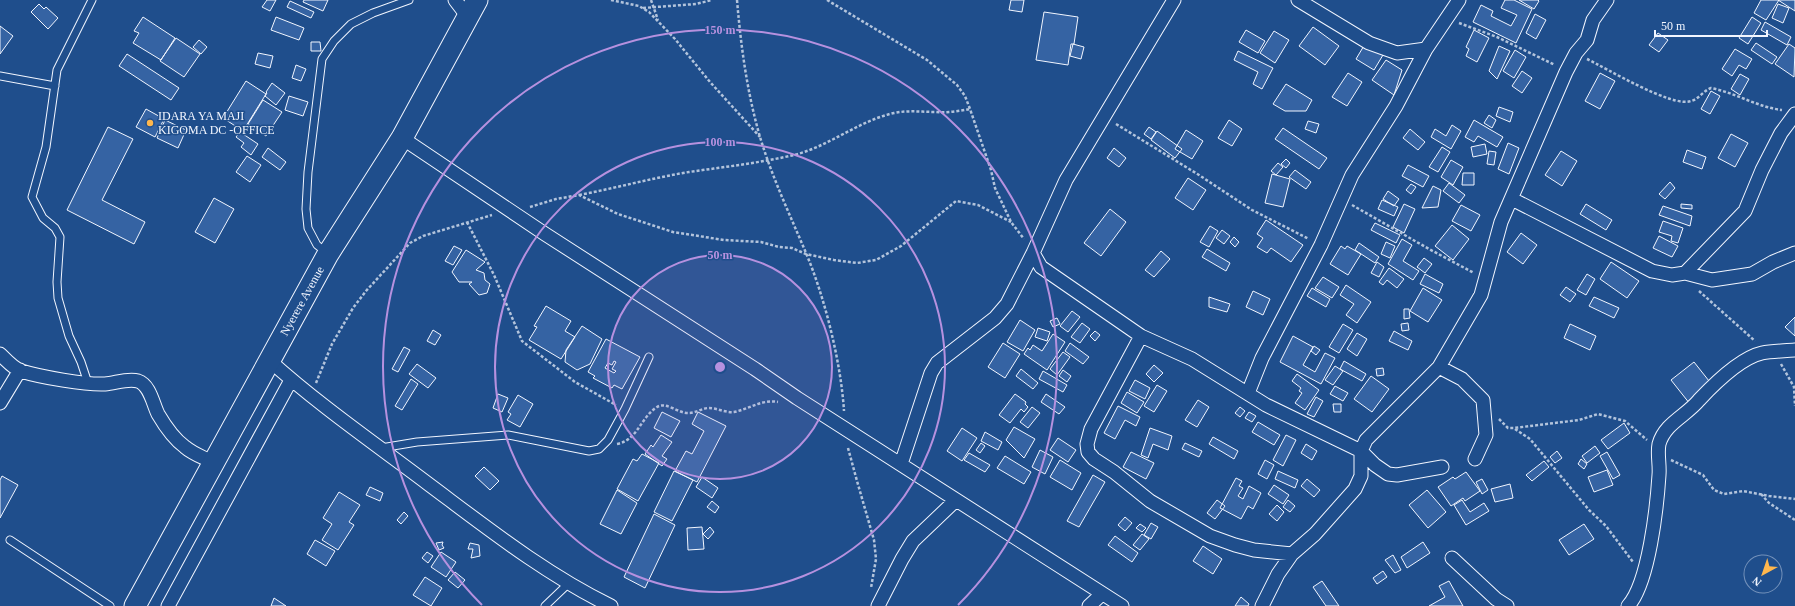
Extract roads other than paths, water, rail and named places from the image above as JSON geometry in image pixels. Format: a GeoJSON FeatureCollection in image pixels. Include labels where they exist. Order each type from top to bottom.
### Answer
{"type":"FeatureCollection","features":[{"type":"Feature","properties":{"kind":"main road","name":"Nyerere Avenue"},"geometry":{"type":"LineString","coordinates":[[135,606],[328,254],[402,138],[473,9]]}},
{"type":"Feature","properties":{"kind":"street"},"geometry":{"type":"LineString","coordinates":[[455,0],[473,9]]}},
{"type":"Feature","properties":{"kind":"street"},"geometry":{"type":"LineString","coordinates":[[901,464],[931,373],[937,363],[995,318],[1007,304],[1033,253],[1066,180],[1103,116],[1174,0]]}},
{"type":"Feature","properties":{"kind":"street"},"geometry":{"type":"LineString","coordinates":[[1298,0],[1369,43],[1396,53],[1426,49]]}},
{"type":"Feature","properties":{"kind":"street"},"geometry":{"type":"LineString","coordinates":[[1248,393],[1262,358],[1321,245],[1361,159],[1396,106],[1426,49],[1459,0]]}},
{"type":"Feature","properties":{"kind":"street"},"geometry":{"type":"LineString","coordinates":[[1262,606],[1278,574],[1292,554],[1315,534],[1355,489],[1361,476],[1361,451],[1373,432],[1439,367],[1482,295],[1501,222],[1566,72],[1576,53],[1586,40],[1593,20],[1602,2]]}},
{"type":"Feature","properties":{"kind":"street"},"geometry":{"type":"LineString","coordinates":[[1682,274],[1690,269],[1746,211],[1762,170],[1792,112]]}},
{"type":"Feature","properties":{"kind":"street"},"geometry":{"type":"LineString","coordinates":[[402,138],[509,210],[755,369],[797,398],[1122,606]]}},
{"type":"Feature","properties":{"kind":"street"},"geometry":{"type":"LineString","coordinates":[[1512,198],[1652,271],[1672,275],[1682,274],[1712,280],[1752,274],[1773,262],[1795,253]]}},
{"type":"Feature","properties":{"kind":"street"},"geometry":{"type":"LineString","coordinates":[[1033,253],[1041,267],[1141,336],[1192,359],[1266,405],[1361,451],[1375,466],[1388,474],[1397,475],[1442,467]]}},
{"type":"Feature","properties":{"kind":"street"},"geometry":{"type":"LineString","coordinates":[[1141,336],[1091,429],[1087,444],[1088,452],[1094,459],[1114,472],[1150,501],[1210,536],[1254,550],[1292,554]]}},
{"type":"Feature","properties":{"kind":"street"},"geometry":{"type":"LineString","coordinates":[[1628,606],[1635,599],[1652,535],[1658,493],[1659,444],[1670,424],[1691,409],[1719,380],[1734,368],[1752,357],[1768,352],[1795,350]]}},
{"type":"Feature","properties":{"kind":"street"},"geometry":{"type":"LineString","coordinates":[[0,354],[20,370],[88,383],[105,384],[132,380],[143,383],[159,414],[171,432],[185,448],[214,463]]}},
{"type":"Feature","properties":{"kind":"street"},"geometry":{"type":"LineString","coordinates":[[269,360],[310,396],[502,539],[569,583],[611,606]]}},
{"type":"Feature","properties":{"kind":"street"},"geometry":{"type":"LineString","coordinates":[[1439,367],[1462,379],[1483,400],[1486,435],[1475,459]]}},
{"type":"Feature","properties":{"kind":"street"},"geometry":{"type":"LineString","coordinates":[[0,403],[20,370]]}},
{"type":"Feature","properties":{"kind":"street"},"geometry":{"type":"LineString","coordinates":[[168,606],[291,380]]}},
{"type":"Feature","properties":{"kind":"street"},"geometry":{"type":"LineString","coordinates":[[878,606],[913,541],[956,500]]}},
{"type":"Feature","properties":{"kind":"street"},"geometry":{"type":"LineString","coordinates":[[1452,558],[1496,599],[1507,606]]}},
{"type":"Feature","properties":{"kind":"street"},"geometry":{"type":"LineString","coordinates":[[1089,606],[1102,594]]}},
{"type":"Feature","properties":{"kind":"lane"},"geometry":{"type":"LineString","coordinates":[[88,383],[81,362],[69,336],[58,298],[57,282],[60,237],[55,228],[44,218],[32,197],[46,146],[57,70],[92,0]]}},
{"type":"Feature","properties":{"kind":"lane"},"geometry":{"type":"LineString","coordinates":[[328,254],[317,245],[308,228],[306,209],[308,172],[322,59],[334,41],[351,24],[373,13],[409,0]]}},
{"type":"Feature","properties":{"kind":"lane"},"geometry":{"type":"LineString","coordinates":[[0,76],[55,86]]}},
{"type":"Feature","properties":{"kind":"lane"},"geometry":{"type":"LineString","coordinates":[[380,448],[417,442],[508,435],[589,451],[599,449],[604,446],[625,409],[649,357]]}},
{"type":"Feature","properties":{"kind":"lane"},"geometry":{"type":"LineString","coordinates":[[10,540],[110,606]]}},
{"type":"Feature","properties":{"kind":"lane"},"geometry":{"type":"LineString","coordinates":[[545,606],[569,583]]}},
{"type":"Feature","properties":{"kind":"place","name":"IDARA YA MAJI KIGOMA DC -OFFICE"},"geometry":{"type":"Point","coordinates":[150,123]}}]}
